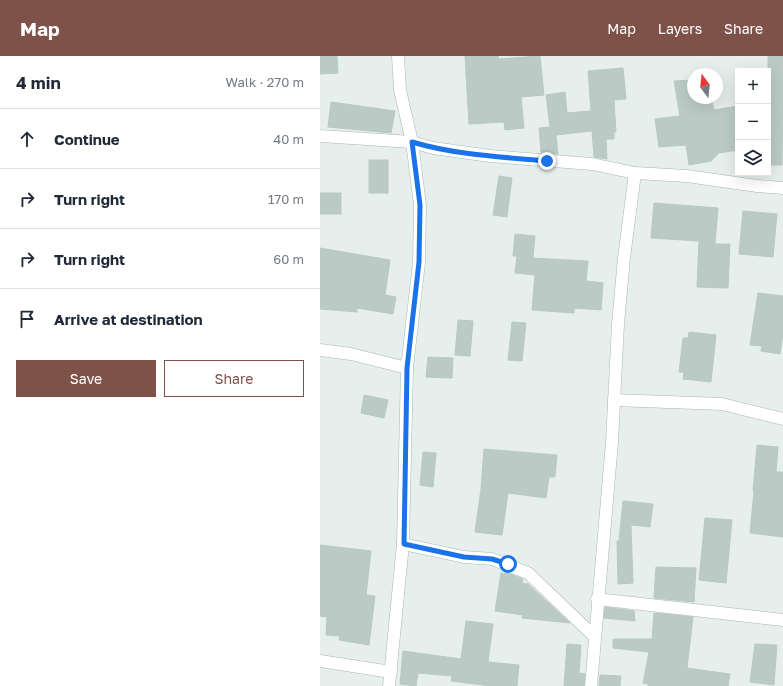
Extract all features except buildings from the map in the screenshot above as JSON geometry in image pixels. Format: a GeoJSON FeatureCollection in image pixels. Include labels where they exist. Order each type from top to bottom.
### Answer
{"type":"FeatureCollection","features":[{"type":"Feature","properties":{"kind":"street"},"geometry":{"type":"LineString","coordinates":[[389,686],[404,544],[407,368],[419,262],[420,205],[412,142],[400,90],[398,56]]}},
{"type":"Feature","properties":{"kind":"street"},"geometry":{"type":"LineString","coordinates":[[320,136],[412,142],[433,148],[468,153],[533,160],[592,164],[635,173],[687,176],[757,186],[783,188]]}},
{"type":"Feature","properties":{"kind":"street"},"geometry":{"type":"LineString","coordinates":[[591,686],[612,442],[618,316],[635,173]]}},
{"type":"Feature","properties":{"kind":"street"},"geometry":{"type":"LineString","coordinates":[[320,350],[351,354],[407,368]]}},
{"type":"Feature","properties":{"kind":"street"},"geometry":{"type":"LineString","coordinates":[[614,400],[722,404],[783,419]]}},
{"type":"Feature","properties":{"kind":"street"},"geometry":{"type":"LineString","coordinates":[[404,544],[464,557],[492,559],[528,573],[595,637]]}},
{"type":"Feature","properties":{"kind":"street"},"geometry":{"type":"LineString","coordinates":[[598,600],[783,620]]}},
{"type":"Feature","properties":{"kind":"street"},"geometry":{"type":"LineString","coordinates":[[320,660],[390,672]]}},
{"type":"Feature","properties":{"kind":"route"},"geometry":{"type":"LineString","coordinates":[[508,564],[492,559],[464,557],[404,544],[407,368],[419,262],[420,205],[412,142],[433,148],[490,156],[547,161]]}}]}
